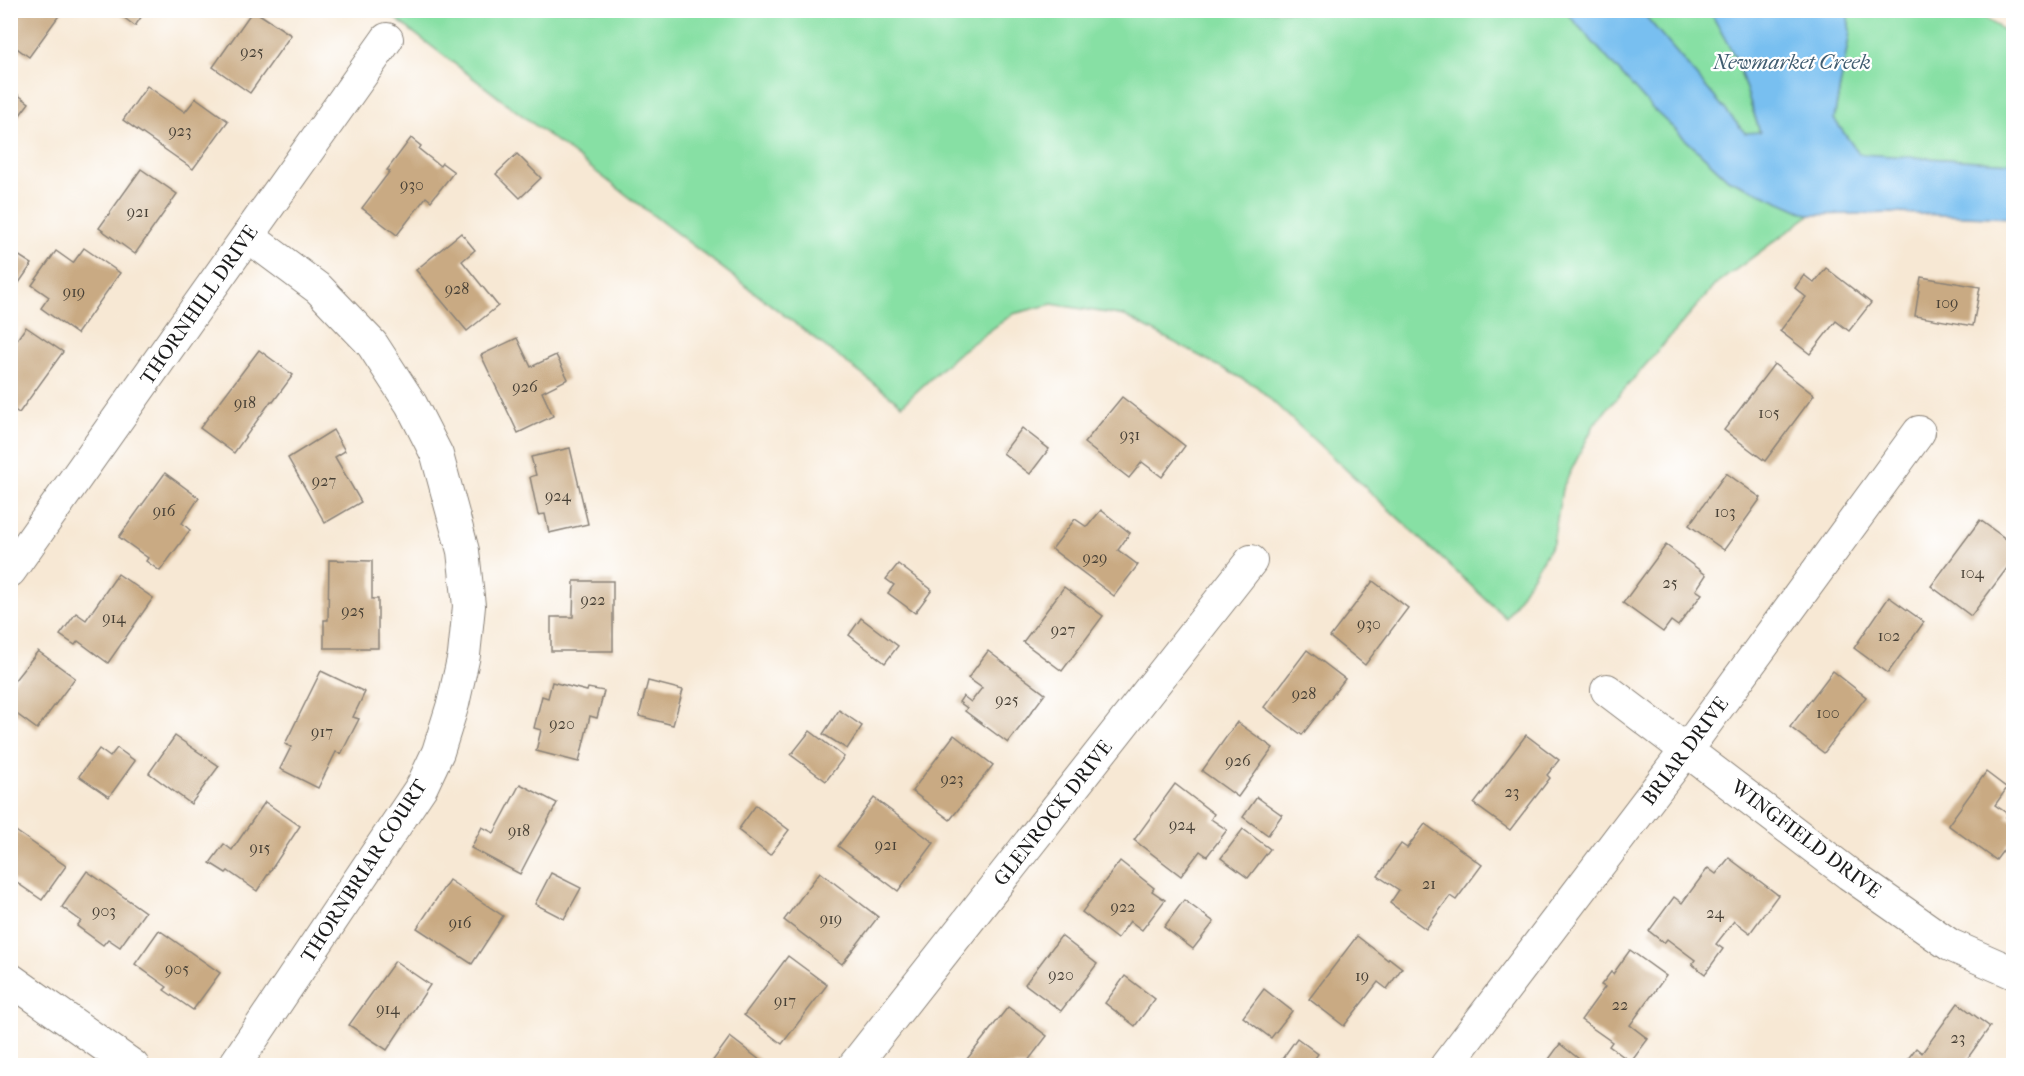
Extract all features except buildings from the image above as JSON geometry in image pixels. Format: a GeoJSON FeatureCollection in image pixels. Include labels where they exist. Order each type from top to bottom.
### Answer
{"type":"FeatureCollection","features":[{"type":"Feature","properties":{"kind":"street","name":"THORNHILL DRIVE"},"geometry":{"type":"LineString","coordinates":[[10,571],[387,39]]}},
{"type":"Feature","properties":{"kind":"street","name":"THORNBRIAR COURT"},"geometry":{"type":"LineString","coordinates":[[234,1065],[422,786],[438,752],[453,704],[464,654],[469,606],[463,551],[437,455],[411,404],[372,344],[318,289],[248,236]]}},
{"type":"Feature","properties":{"kind":"street","name":"BRIAR DRIVE"},"geometry":{"type":"LineString","coordinates":[[1446,1065],[1688,749],[1919,432]]}},
{"type":"Feature","properties":{"kind":"street","name":"GLENROCK DRIVE"},"geometry":{"type":"LineString","coordinates":[[854,1065],[1251,561]]}},
{"type":"Feature","properties":{"kind":"street","name":"WINGFIELD DRIVE"},"geometry":{"type":"LineString","coordinates":[[1607,690],[1688,749],[1849,874],[1950,945],[2013,973]]}},
{"type":"Feature","properties":{"kind":"street"},"geometry":{"type":"LineString","coordinates":[[10,980],[133,1065]]}},
{"type":"Feature","properties":{"kind":"green space"},"geometry":{"type":"Polygon","coordinates":[[[384,10],[1565,11],[1652,108],[1728,179],[1810,215],[1715,285],[1595,423],[1562,489],[1553,543],[1506,618],[1256,386],[1125,316],[1052,304],[1013,314],[956,355],[902,405],[384,10]]]}},
{"type":"Feature","properties":{"kind":"green space"},"geometry":{"type":"Polygon","coordinates":[[[1641,11],[1710,11],[1737,61],[1760,133],[1745,133],[1641,11]]]}},
{"type":"Feature","properties":{"kind":"green space"},"geometry":{"type":"Polygon","coordinates":[[[1847,11],[1975,11],[2013,37],[2013,163],[1859,155],[1834,119],[1850,32],[1847,11]]]}},
{"type":"Feature","properties":{"kind":"water","name":"Newmarket Creek"},"geometry":{"type":"Polygon","coordinates":[[[1565,11],[1641,11],[1745,133],[1760,132],[1737,61],[1710,11],[1847,11],[1850,32],[1834,119],[1859,154],[2013,163],[2013,218],[1894,213],[1810,215],[1728,179],[1652,108],[1565,11]]]}}]}
